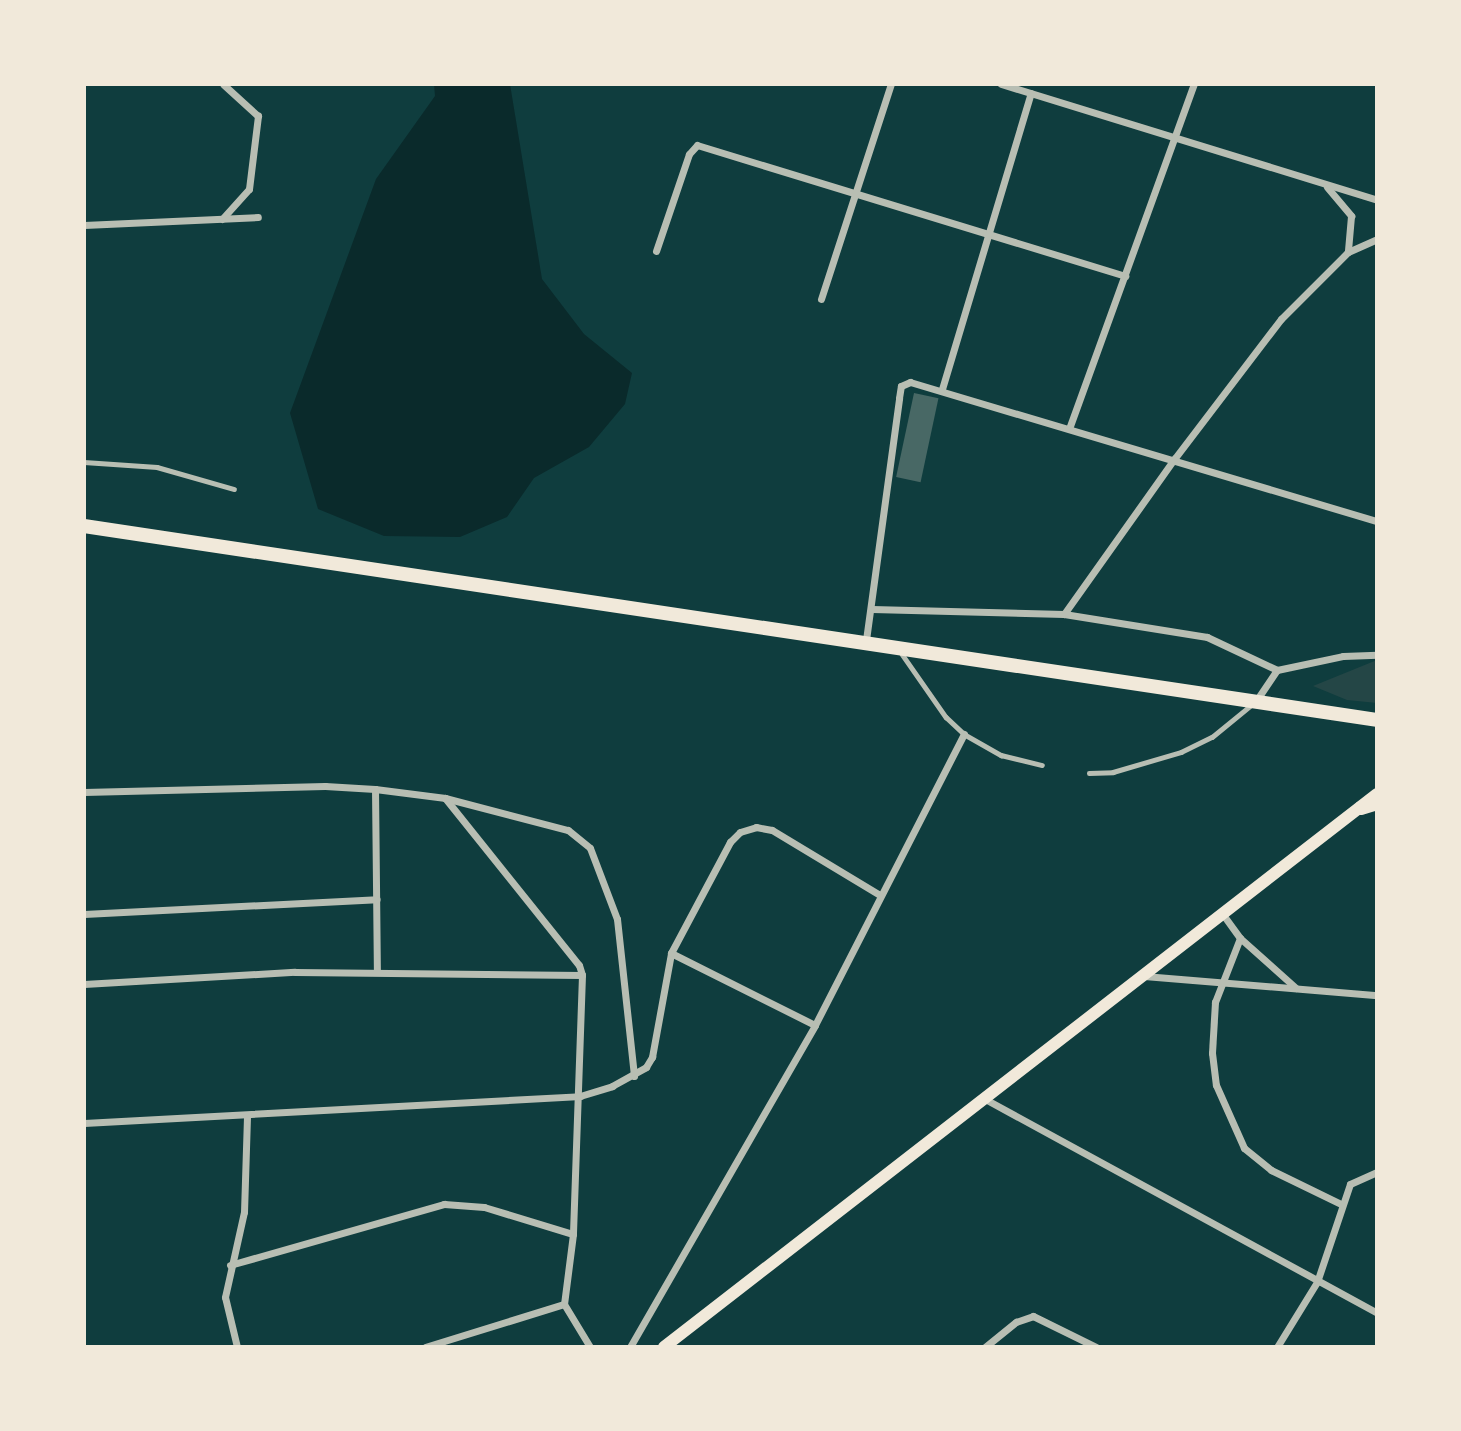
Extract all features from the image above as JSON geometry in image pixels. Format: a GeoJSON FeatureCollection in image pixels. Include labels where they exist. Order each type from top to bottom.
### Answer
{"type":"FeatureCollection","features":[{"type":"Feature","properties":{"kind":"highway"},"geometry":{"type":"LineString","coordinates":[[84,526],[866,640],[1375,721]]}},
{"type":"Feature","properties":{"kind":"highway"},"geometry":{"type":"LineString","coordinates":[[1361,808],[1377,803]]}},
{"type":"Feature","properties":{"kind":"main road"},"geometry":{"type":"LineString","coordinates":[[664,1347],[1224,916],[1377,794]]}},
{"type":"Feature","properties":{"kind":"street"},"geometry":{"type":"LineString","coordinates":[[222,219],[249,189],[258,116],[223,84]]}},
{"type":"Feature","properties":{"kind":"street"},"geometry":{"type":"LineString","coordinates":[[821,299],[891,84]]}},
{"type":"Feature","properties":{"kind":"street"},"geometry":{"type":"LineString","coordinates":[[1001,84],[1176,141],[1377,200]]}},
{"type":"Feature","properties":{"kind":"street"},"geometry":{"type":"LineString","coordinates":[[1070,426],[1195,84]]}},
{"type":"Feature","properties":{"kind":"street"},"geometry":{"type":"LineString","coordinates":[[942,389],[1031,93]]}},
{"type":"Feature","properties":{"kind":"street"},"geometry":{"type":"LineString","coordinates":[[656,251],[689,154],[697,145],[1125,276]]}},
{"type":"Feature","properties":{"kind":"street"},"geometry":{"type":"LineString","coordinates":[[1327,186],[1351,216],[1348,252]]}},
{"type":"Feature","properties":{"kind":"street"},"geometry":{"type":"LineString","coordinates":[[84,225],[258,218]]}},
{"type":"Feature","properties":{"kind":"street"},"geometry":{"type":"LineString","coordinates":[[1064,614],[1175,458],[1281,320],[1348,252],[1377,239]]}},
{"type":"Feature","properties":{"kind":"street"},"geometry":{"type":"LineString","coordinates":[[866,640],[901,386],[909,382],[1070,426],[1377,521]]}},
{"type":"Feature","properties":{"kind":"street"},"geometry":{"type":"LineString","coordinates":[[872,609],[1064,614],[1207,637],[1277,670],[1343,656],[1377,655]]}},
{"type":"Feature","properties":{"kind":"street"},"geometry":{"type":"LineString","coordinates":[[1256,701],[1277,670]]}},
{"type":"Feature","properties":{"kind":"street"},"geometry":{"type":"LineString","coordinates":[[630,1347],[815,1025],[878,894],[964,734]]}},
{"type":"Feature","properties":{"kind":"street"},"geometry":{"type":"LineString","coordinates":[[84,792],[325,786],[375,789],[445,798],[555,825],[590,848],[617,919],[634,1076]]}},
{"type":"Feature","properties":{"kind":"street"},"geometry":{"type":"LineString","coordinates":[[375,789],[377,972]]}},
{"type":"Feature","properties":{"kind":"street"},"geometry":{"type":"LineString","coordinates":[[445,798],[579,965],[582,975],[580,1096],[573,1234],[564,1304],[590,1347]]}},
{"type":"Feature","properties":{"kind":"street"},"geometry":{"type":"LineString","coordinates":[[84,1123],[247,1117],[580,1096],[634,1076],[652,1057],[671,953],[730,842],[757,827],[772,830],[878,894]]}},
{"type":"Feature","properties":{"kind":"street"},"geometry":{"type":"LineString","coordinates":[[84,914],[377,899]]}},
{"type":"Feature","properties":{"kind":"street"},"geometry":{"type":"LineString","coordinates":[[1224,916],[1240,937],[1296,989]]}},
{"type":"Feature","properties":{"kind":"street"},"geometry":{"type":"LineString","coordinates":[[1240,937],[1221,985],[1212,1053],[1216,1086],[1234,1131],[1244,1148],[1271,1170],[1341,1204]]}},
{"type":"Feature","properties":{"kind":"street"},"geometry":{"type":"LineString","coordinates":[[671,953],[815,1025]]}},
{"type":"Feature","properties":{"kind":"street"},"geometry":{"type":"LineString","coordinates":[[84,984],[377,972],[582,975]]}},
{"type":"Feature","properties":{"kind":"street"},"geometry":{"type":"LineString","coordinates":[[1143,976],[1221,985],[1377,995]]}},
{"type":"Feature","properties":{"kind":"street"},"geometry":{"type":"LineString","coordinates":[[985,1099],[1377,1313]]}},
{"type":"Feature","properties":{"kind":"street"},"geometry":{"type":"LineString","coordinates":[[237,1347],[225,1307],[230,1265],[244,1212],[247,1117]]}},
{"type":"Feature","properties":{"kind":"street"},"geometry":{"type":"LineString","coordinates":[[1278,1347],[1317,1282],[1341,1204],[1350,1184],[1377,1172]]}},
{"type":"Feature","properties":{"kind":"street"},"geometry":{"type":"LineString","coordinates":[[230,1265],[444,1204],[484,1207],[573,1234]]}},
{"type":"Feature","properties":{"kind":"street"},"geometry":{"type":"LineString","coordinates":[[425,1347],[564,1304]]}},
{"type":"Feature","properties":{"kind":"street"},"geometry":{"type":"LineString","coordinates":[[985,1347],[1016,1322],[1033,1316],[1096,1347]]}},
{"type":"Feature","properties":{"kind":"lane"},"geometry":{"type":"LineString","coordinates":[[84,462],[157,467],[234,489]]}},
{"type":"Feature","properties":{"kind":"lane"},"geometry":{"type":"LineString","coordinates":[[896,645],[946,717],[964,734],[1001,755],[1042,765]]}},
{"type":"Feature","properties":{"kind":"lane"},"geometry":{"type":"LineString","coordinates":[[1089,773],[1113,772],[1181,752],[1212,737],[1256,701]]}},
{"type":"Feature","properties":{"kind":"shaded area"},"geometry":{"type":"Polygon","coordinates":[[[434,84],[510,84],[542,279],[584,334],[632,373],[625,404],[589,447],[534,478],[507,517],[460,537],[384,536],[318,509],[290,413],[376,179],[435,96],[434,84]]]}},
{"type":"Feature","properties":{"kind":"shaded area"},"geometry":{"type":"Polygon","coordinates":[[[1377,660],[1377,703],[1347,700],[1313,686],[1377,660]]]}},
{"type":"Feature","properties":{"kind":"building"},"geometry":{"type":"Polygon","coordinates":[[[914,393],[938,398],[921,482],[896,477],[914,393]]]}}]}
